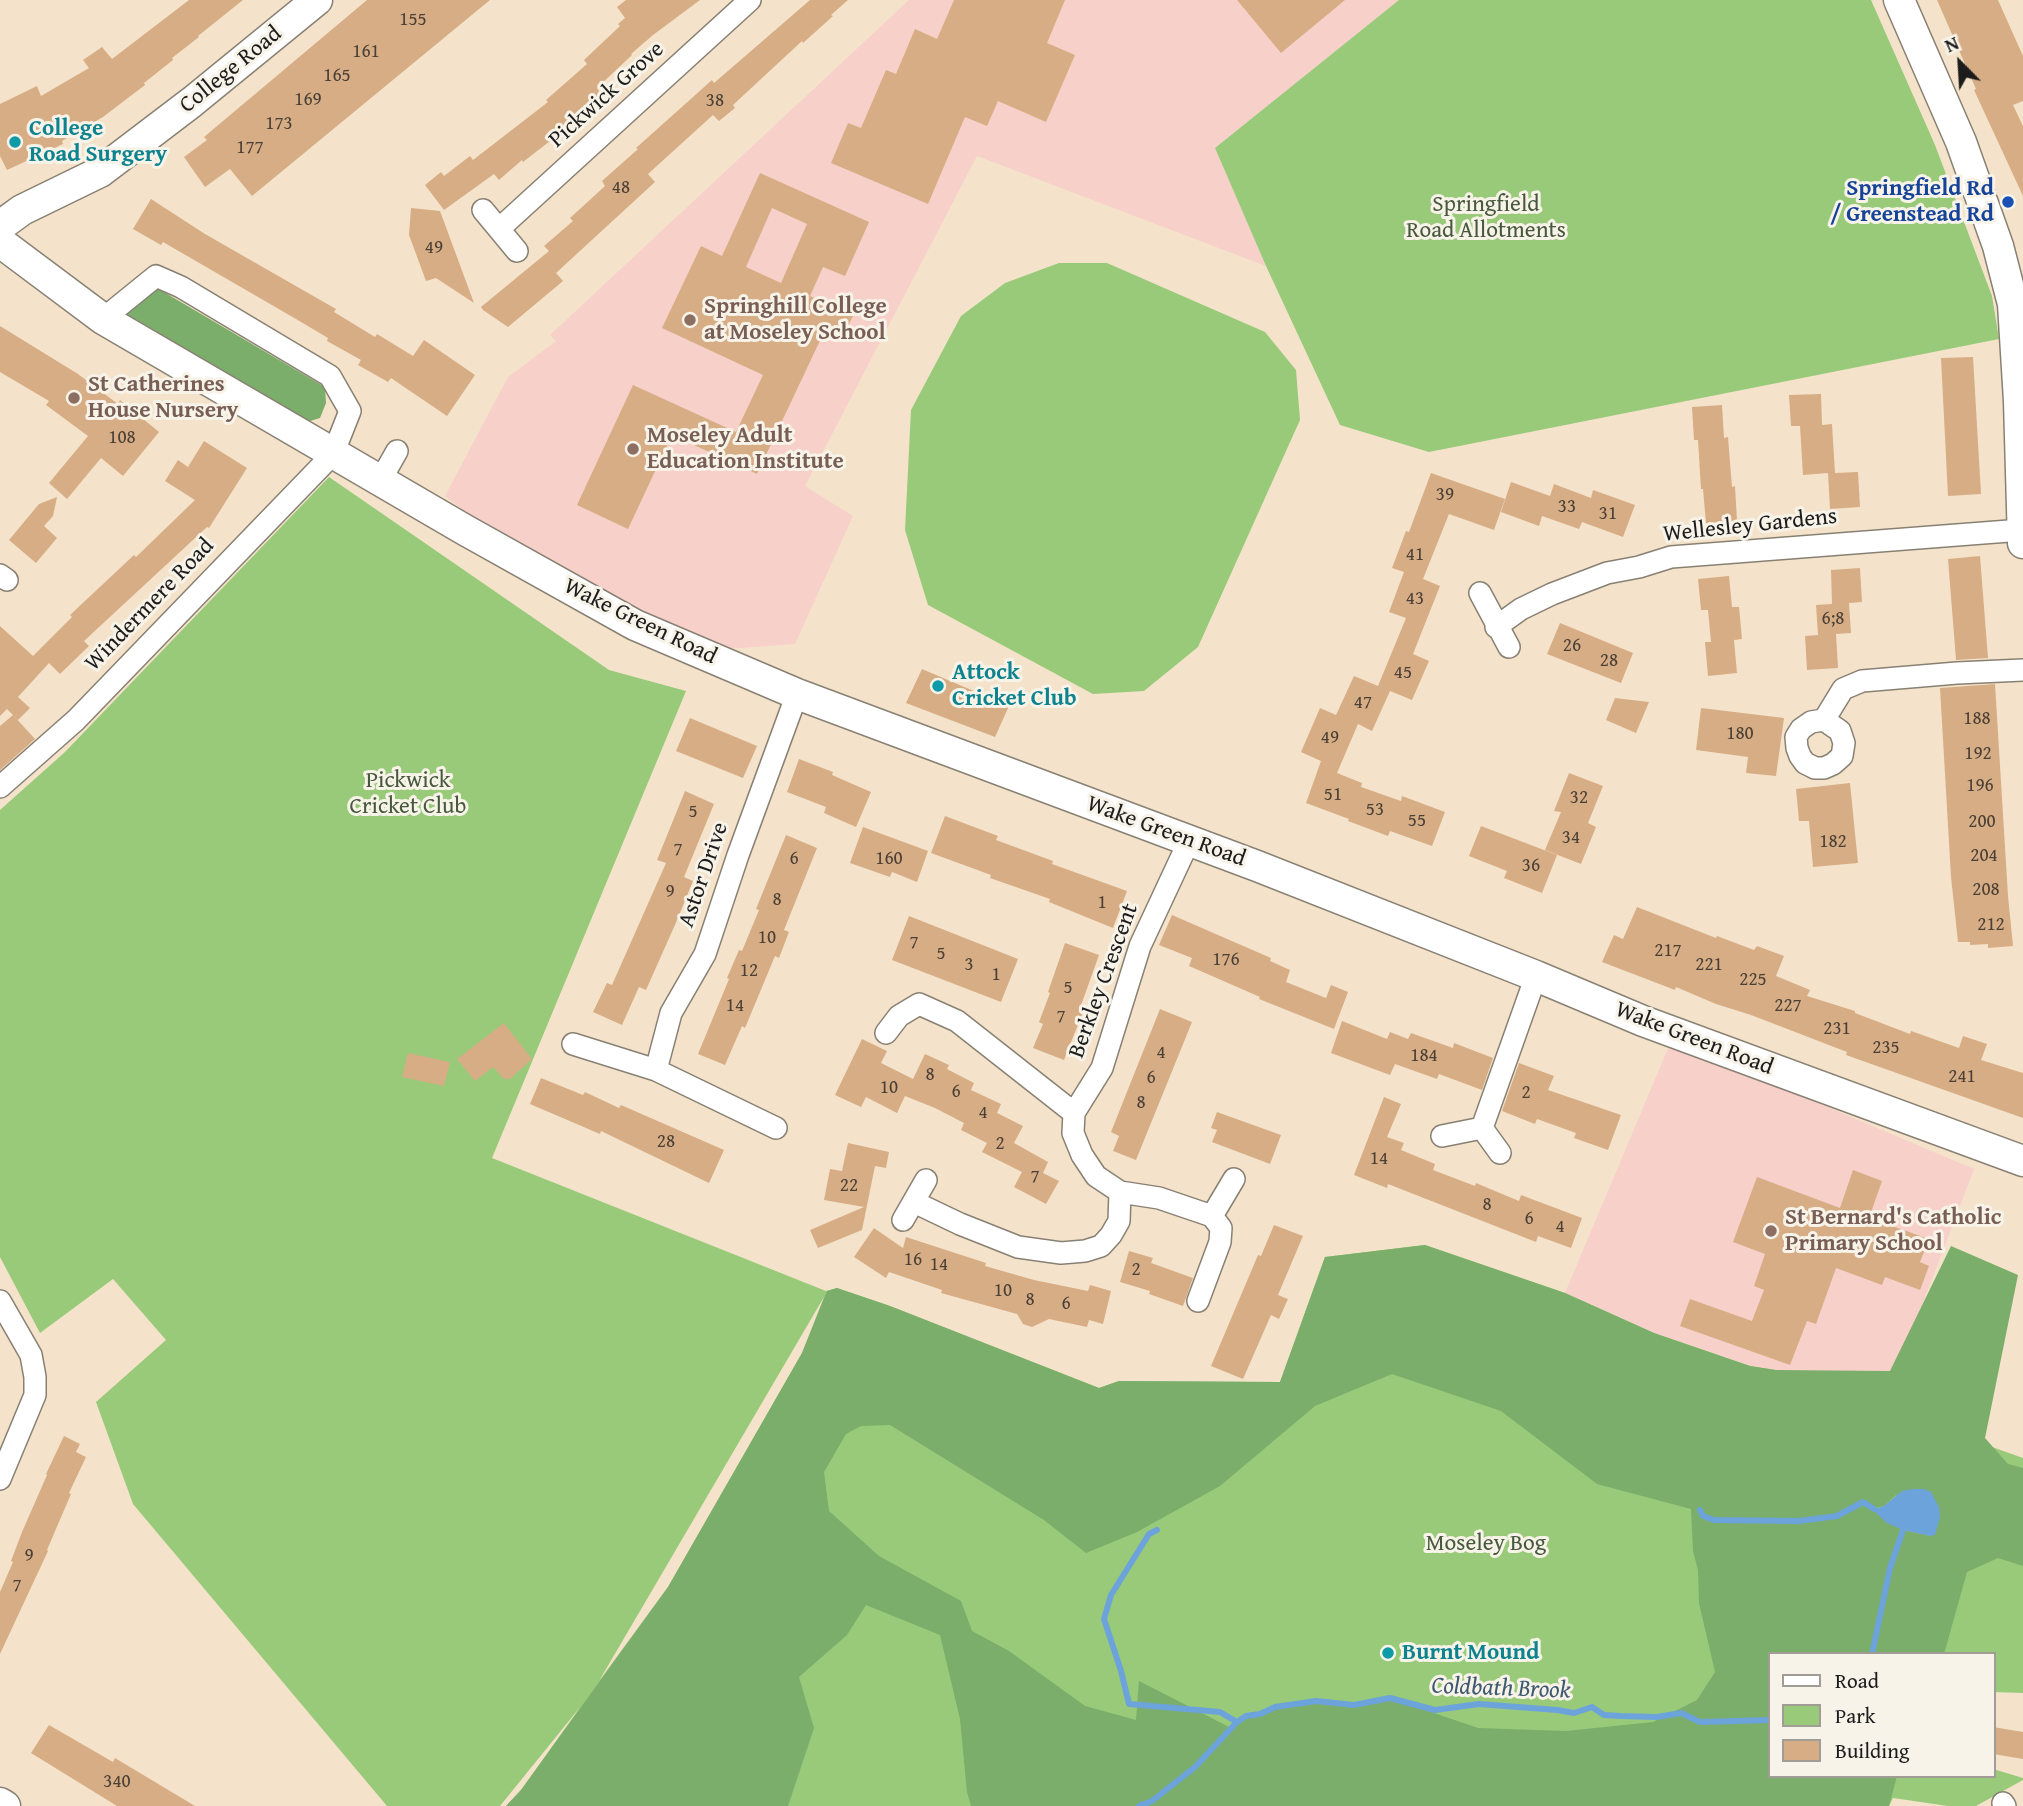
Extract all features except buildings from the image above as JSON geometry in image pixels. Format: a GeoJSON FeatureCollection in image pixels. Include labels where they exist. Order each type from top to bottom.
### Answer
{"type":"FeatureCollection","features":[{"type":"Feature","properties":{"kind":"street","name":"College Road"},"geometry":{"type":"LineString","coordinates":[[0,226],[22,210],[100,172],[192,102],[317,0]]}},
{"type":"Feature","properties":{"kind":"street","name":"Pickwick Grove"},"geometry":{"type":"LineString","coordinates":[[500,229],[750,0]]}},
{"type":"Feature","properties":{"kind":"street"},"geometry":{"type":"LineString","coordinates":[[1899,0],[1961,142],[2018,302],[2023,544]]}},
{"type":"Feature","properties":{"kind":"street"},"geometry":{"type":"LineString","coordinates":[[483,210],[517,251]]}},
{"type":"Feature","properties":{"kind":"street","name":"Wake Green Road"},"geometry":{"type":"LineString","coordinates":[[0,242],[103,318],[333,454],[635,625],[797,694],[1257,866],[1643,1021],[2023,1161]]}},
{"type":"Feature","properties":{"kind":"street"},"geometry":{"type":"LineString","coordinates":[[103,318],[156,276],[181,287],[330,376],[349,411],[333,454]]}},
{"type":"Feature","properties":{"kind":"street"},"geometry":{"type":"LineString","coordinates":[[380,481],[397,451]]}},
{"type":"Feature","properties":{"kind":"street","name":"Windermere Road"},"geometry":{"type":"LineString","coordinates":[[0,787],[75,720],[333,454]]}},
{"type":"Feature","properties":{"kind":"street","name":"Wellesley Gardens"},"geometry":{"type":"LineString","coordinates":[[1496,627],[1521,609],[1552,594],[1607,573],[1671,557],[2022,530]]}},
{"type":"Feature","properties":{"kind":"street"},"geometry":{"type":"LineString","coordinates":[[1479,593],[1509,647]]}},
{"type":"Feature","properties":{"kind":"street"},"geometry":{"type":"LineString","coordinates":[[1824,720],[1843,689],[1863,681],[2023,670]]}},
{"type":"Feature","properties":{"kind":"street","name":"Astor Drive"},"geometry":{"type":"LineString","coordinates":[[656,1070],[671,1013],[705,954],[797,694]]}},
{"type":"Feature","properties":{"kind":"street","name":"Berkley Crescent"},"geometry":{"type":"LineString","coordinates":[[1074,1113],[1102,1068],[1140,946],[1189,841]]}},
{"type":"Feature","properties":{"kind":"street"},"geometry":{"type":"LineString","coordinates":[[1482,1128],[1536,976]]}},
{"type":"Feature","properties":{"kind":"street"},"geometry":{"type":"LineString","coordinates":[[886,1033],[899,1017],[919,1004],[957,1021],[1074,1113],[1073,1133],[1082,1155],[1096,1176],[1120,1192],[1159,1198],[1212,1216],[1221,1228],[1220,1242],[1198,1301]]}},
{"type":"Feature","properties":{"kind":"street"},"geometry":{"type":"LineString","coordinates":[[573,1044],[656,1070],[776,1128]]}},
{"type":"Feature","properties":{"kind":"street"},"geometry":{"type":"LineString","coordinates":[[1442,1136],[1482,1128]]}},
{"type":"Feature","properties":{"kind":"street"},"geometry":{"type":"LineString","coordinates":[[1482,1128],[1500,1153]]}},
{"type":"Feature","properties":{"kind":"street"},"geometry":{"type":"LineString","coordinates":[[1212,1216],[1234,1179]]}},
{"type":"Feature","properties":{"kind":"street"},"geometry":{"type":"LineString","coordinates":[[926,1180],[909,1211],[960,1224],[1018,1247],[1061,1253],[1085,1251],[1101,1245],[1111,1235],[1119,1221],[1120,1192]]}},
{"type":"Feature","properties":{"kind":"street"},"geometry":{"type":"LineString","coordinates":[[0,1301],[31,1355],[35,1395],[0,1479]]}},
{"type":"Feature","properties":{"kind":"street"},"geometry":{"type":"LineString","coordinates":[[0,1803],[5,1806]]}},
{"type":"Feature","properties":{"kind":"shaded area"},"geometry":{"type":"Polygon","coordinates":[[[909,0],[1399,0],[1215,148],[1266,266],[977,156],[805,486],[853,516],[795,644],[713,650],[639,623],[471,516],[445,496],[508,377],[556,341],[550,335],[909,0]]]}},
{"type":"Feature","properties":{"kind":"shaded area","name":"St Bernard's Catholic Primary School"},"geometry":{"type":"Polygon","coordinates":[[[1669,1046],[1785,1089],[1974,1169],[1884,1405],[1776,1370],[1750,1366],[1654,1333],[1565,1293],[1669,1046]]]}},
{"type":"Feature","properties":{"kind":"green space","name":"Springfield Road Allotments"},"geometry":{"type":"Polygon","coordinates":[[[1399,0],[1871,0],[1935,145],[1992,296],[1999,339],[1429,452],[1340,425],[1215,148],[1399,0]]]}},
{"type":"Feature","properties":{"kind":"green space"},"geometry":{"type":"Polygon","coordinates":[[[1059,263],[1107,263],[1265,332],[1296,370],[1300,420],[1198,647],[1144,691],[1093,694],[928,605],[905,530],[911,410],[961,316],[1005,283],[1059,263]]]}},
{"type":"Feature","properties":{"kind":"green space"},"geometry":{"type":"Polygon","coordinates":[[[157,288],[325,387],[326,403],[320,418],[307,422],[137,320],[124,315],[157,288]]]}},
{"type":"Feature","properties":{"kind":"green space","name":"Pickwick Cricket Club"},"geometry":{"type":"Polygon","coordinates":[[[329,477],[609,670],[686,691],[492,1158],[826,1291],[837,1288],[890,1306],[1099,1388],[1119,1381],[1280,1382],[1325,1257],[1425,1245],[1565,1293],[1654,1333],[1750,1366],[1776,1370],[2023,1458],[2023,1693],[1995,1692],[1995,1652],[1768,1652],[1768,1778],[1995,1778],[1995,1770],[2023,1780],[1976,1806],[1948,1806],[1893,1798],[1889,1806],[506,1806],[521,1790],[581,1706],[500,1806],[387,1806],[133,1504],[96,1402],[166,1340],[113,1279],[40,1333],[0,1257],[0,810],[65,752],[329,477]],[[824,1297],[599,1681],[668,1587],[802,1353],[824,1297]]]}},
{"type":"Feature","properties":{"kind":"green space","name":"Moseley Bog"},"geometry":{"type":"Polygon","coordinates":[[[1425,1245],[1565,1293],[1654,1333],[1750,1366],[1776,1370],[1890,1371],[1951,1246],[2018,1275],[1985,1438],[2008,1464],[2023,1468],[2023,1566],[1998,1558],[1967,1572],[1945,1652],[1768,1652],[1768,1778],[1896,1778],[1889,1806],[971,1806],[967,1792],[960,1719],[940,1635],[866,1605],[847,1635],[799,1677],[814,1728],[788,1806],[506,1806],[521,1790],[668,1587],[802,1353],[827,1291],[837,1288],[890,1306],[1099,1388],[1119,1381],[1280,1382],[1325,1257],[1425,1245]],[[1392,1374],[1315,1406],[1220,1486],[1137,1532],[1086,1553],[1044,1520],[890,1425],[861,1426],[846,1434],[824,1472],[829,1511],[879,1556],[961,1601],[972,1631],[1009,1651],[1085,1706],[1136,1720],[1139,1681],[1231,1728],[1246,1716],[1260,1714],[1275,1707],[1316,1701],[1354,1705],[1390,1698],[1478,1728],[1566,1731],[1653,1722],[1697,1700],[1715,1672],[1699,1603],[1691,1509],[1597,1484],[1501,1411],[1392,1374]],[[1896,1495],[1884,1506],[1875,1508],[1903,1530],[1930,1536],[1896,1495]]]}},
{"type":"Feature","properties":{"kind":"water"},"geometry":{"type":"Polygon","coordinates":[[[1912,1489],[1931,1492],[1939,1507],[1940,1517],[1935,1535],[1903,1530],[1887,1523],[1874,1509],[1884,1506],[1902,1491],[1912,1489]]]}},
{"type":"Feature","properties":{"kind":"waterway"},"geometry":{"type":"LineString","coordinates":[[1700,1510],[1703,1516],[1714,1520],[1799,1521],[1837,1516],[1863,1502],[1874,1509]]}},
{"type":"Feature","properties":{"kind":"waterway"},"geometry":{"type":"LineString","coordinates":[[1157,1530],[1149,1534],[1111,1595],[1104,1619],[1129,1704],[1220,1712],[1237,1722]]}},
{"type":"Feature","properties":{"kind":"waterway"},"geometry":{"type":"LineString","coordinates":[[1872,1652],[1890,1568],[1903,1530]]}},
{"type":"Feature","properties":{"kind":"waterway","name":"Coldbath Brook"},"geometry":{"type":"LineString","coordinates":[[1139,1806],[1152,1801],[1195,1767],[1237,1722],[1246,1716],[1260,1714],[1275,1707],[1316,1701],[1354,1705],[1390,1698],[1435,1710],[1479,1704],[1574,1713],[1592,1707],[1604,1715],[1657,1717],[1681,1713],[1700,1722],[1768,1720]]}},
{"type":"Feature","properties":{"kind":"place","name":"College Road Surgery"},"geometry":{"type":"Point","coordinates":[15,142]}},
{"type":"Feature","properties":{"kind":"place","name":"Springfield Rd / Greenstead Rd"},"geometry":{"type":"Point","coordinates":[2008,202]}},
{"type":"Feature","properties":{"kind":"place","name":"Springhill College at Moseley School"},"geometry":{"type":"Point","coordinates":[690,320]}},
{"type":"Feature","properties":{"kind":"place","name":"St Catherines House Nursery"},"geometry":{"type":"Point","coordinates":[74,398]}},
{"type":"Feature","properties":{"kind":"place","name":"Moseley Adult Education Institute"},"geometry":{"type":"Point","coordinates":[633,449]}},
{"type":"Feature","properties":{"kind":"place","name":"Attock Cricket Club"},"geometry":{"type":"Point","coordinates":[938,686]}},
{"type":"Feature","properties":{"kind":"place","name":"St Bernard's Catholic Primary School"},"geometry":{"type":"Point","coordinates":[1771,1231]}},
{"type":"Feature","properties":{"kind":"place","name":"Burnt Mound"},"geometry":{"type":"Point","coordinates":[1388,1653]}}]}
